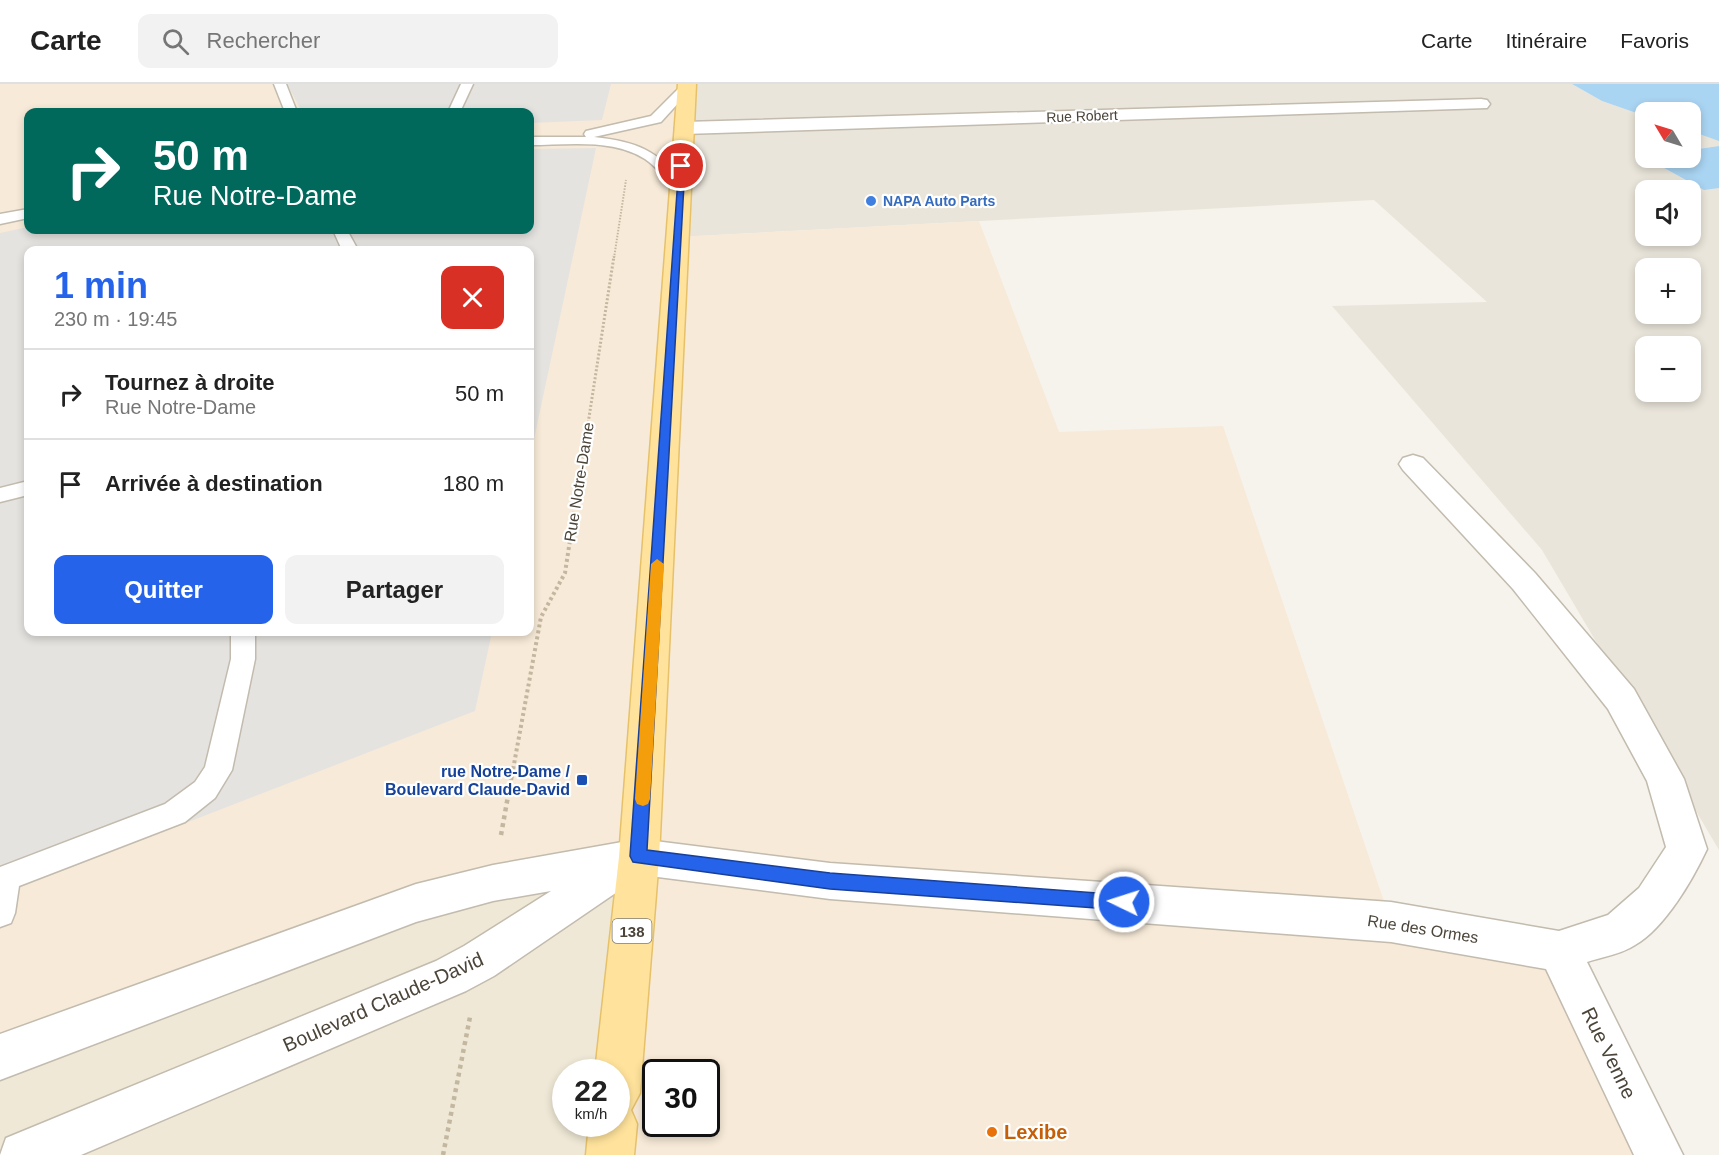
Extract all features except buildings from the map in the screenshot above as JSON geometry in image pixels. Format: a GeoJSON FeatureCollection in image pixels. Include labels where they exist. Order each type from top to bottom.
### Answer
{"type":"FeatureCollection","features":[{"type":"Feature","properties":{"kind":"main road","name":"138"},"geometry":{"type":"LineString","coordinates":[[619,1059],[639,856],[686,86]]}},
{"type":"Feature","properties":{"kind":"main road"},"geometry":{"type":"LineString","coordinates":[[610,1155],[612,1137]]}},
{"type":"Feature","properties":{"kind":"street","name":"Rue Robert"},"geometry":{"type":"LineString","coordinates":[[684,128],[1316,102],[1481,105]]}},
{"type":"Feature","properties":{"kind":"street","name":"Rue des Ormes"},"geometry":{"type":"LineString","coordinates":[[639,856],[830,881],[1391,922],[1559,951],[1621,931],[1654,901],[1687,849],[1665,778],[1621,699],[1524,581],[1413,464]]}},
{"type":"Feature","properties":{"kind":"street"},"geometry":{"type":"LineString","coordinates":[[0,1057],[416,903],[493,883],[639,856]]}},
{"type":"Feature","properties":{"kind":"street","name":"Boulevard Claude-David"},"geometry":{"type":"LineString","coordinates":[[23,1155],[451,976],[479,961],[639,856]]}},
{"type":"Feature","properties":{"kind":"street","name":"Rue Venne"},"geometry":{"type":"LineString","coordinates":[[1559,951],[1659,1155]]}},
{"type":"Feature","properties":{"kind":"lane"},"geometry":{"type":"LineString","coordinates":[[280,84],[289,108]]}},
{"type":"Feature","properties":{"kind":"lane"},"geometry":{"type":"LineString","coordinates":[[456,108],[467,84]]}},
{"type":"Feature","properties":{"kind":"lane"},"geometry":{"type":"LineString","coordinates":[[534,141],[611,131],[656,118],[686,86]]}},
{"type":"Feature","properties":{"kind":"lane"},"geometry":{"type":"LineString","coordinates":[[550,140],[629,147],[654,159],[680,186]]}},
{"type":"Feature","properties":{"kind":"lane"},"geometry":{"type":"LineString","coordinates":[[0,219],[24,215]]}},
{"type":"Feature","properties":{"kind":"lane"},"geometry":{"type":"LineString","coordinates":[[0,495],[24,489]]}},
{"type":"Feature","properties":{"kind":"lane"},"geometry":{"type":"LineString","coordinates":[[0,913],[2,879],[175,813],[205,790],[218,770],[243,659],[243,636]]}},
{"type":"Feature","properties":{"kind":"path","name":"Rue Notre-Dame"},"geometry":{"type":"LineString","coordinates":[[508,798],[541,618],[566,573],[627,171]]}},
{"type":"Feature","properties":{"kind":"path"},"geometry":{"type":"LineString","coordinates":[[443,1155],[460,1075]]}},
{"type":"Feature","properties":{"kind":"shaded area"},"geometry":{"type":"Polygon","coordinates":[[[0,84],[687,84],[677,237],[979,221],[1059,432],[1223,426],[1391,922],[1559,951],[1659,1155],[584,1155],[586,1137],[630,1137],[630,1059],[552,1059],[552,1070],[0,1057],[0,84]]]}},
{"type":"Feature","properties":{"kind":"shaded area"},"geometry":{"type":"Polygon","coordinates":[[[287,84],[611,84],[602,120],[534,123],[534,108],[300,108],[287,84]]]}},
{"type":"Feature","properties":{"kind":"shaded area"},"geometry":{"type":"Polygon","coordinates":[[[687,84],[1572,84],[1602,101],[1635,113],[1635,168],[1664,168],[1686,180],[1635,180],[1635,246],[1701,246],[1701,188],[1719,187],[1719,850],[1542,550],[1332,306],[1487,302],[1374,200],[677,237],[687,84]]]}},
{"type":"Feature","properties":{"kind":"shaded area"},"geometry":{"type":"Polygon","coordinates":[[[1701,134],[1719,140],[1719,146],[1701,149],[1701,134]]]}},
{"type":"Feature","properties":{"kind":"shaded area"},"geometry":{"type":"Polygon","coordinates":[[[596,148],[534,439],[534,246],[24,246],[24,636],[491,636],[475,711],[0,895],[0,233],[24,228],[24,234],[534,234],[534,149],[596,148]]]}},
{"type":"Feature","properties":{"kind":"shaded area"},"geometry":{"type":"Polygon","coordinates":[[[639,857],[617,1059],[552,1059],[552,1137],[612,1137],[610,1155],[0,1155],[0,1057],[416,903],[639,857]]]}},
{"type":"Feature","properties":{"kind":"water"},"geometry":{"type":"Polygon","coordinates":[[[1572,84],[1719,84],[1719,141],[1701,135],[1701,102],[1635,102],[1635,113],[1602,101],[1572,84]]]}},
{"type":"Feature","properties":{"kind":"water"},"geometry":{"type":"Polygon","coordinates":[[[1719,146],[1719,188],[1704,190],[1701,188],[1701,180],[1686,180],[1664,168],[1701,168],[1701,149],[1719,146]]]}},
{"type":"Feature","properties":{"kind":"slow traffic"},"geometry":{"type":"LineString","coordinates":[[643,799],[657,564]]}},
{"type":"Feature","properties":{"kind":"place","name":"NAPA Auto Parts"},"geometry":{"type":"Point","coordinates":[871,201]}},
{"type":"Feature","properties":{"kind":"place","name":"rue Notre-Dame / Boulevard Claude-David"},"geometry":{"type":"Point","coordinates":[582,780]}},
{"type":"Feature","properties":{"kind":"place","name":"Lexibe"},"geometry":{"type":"Point","coordinates":[992,1132]}},
{"type":"Feature","properties":{"kind":"route"},"geometry":{"type":"LineString","coordinates":[[681,166],[639,856],[830,881],[1124,902]]}}]}
